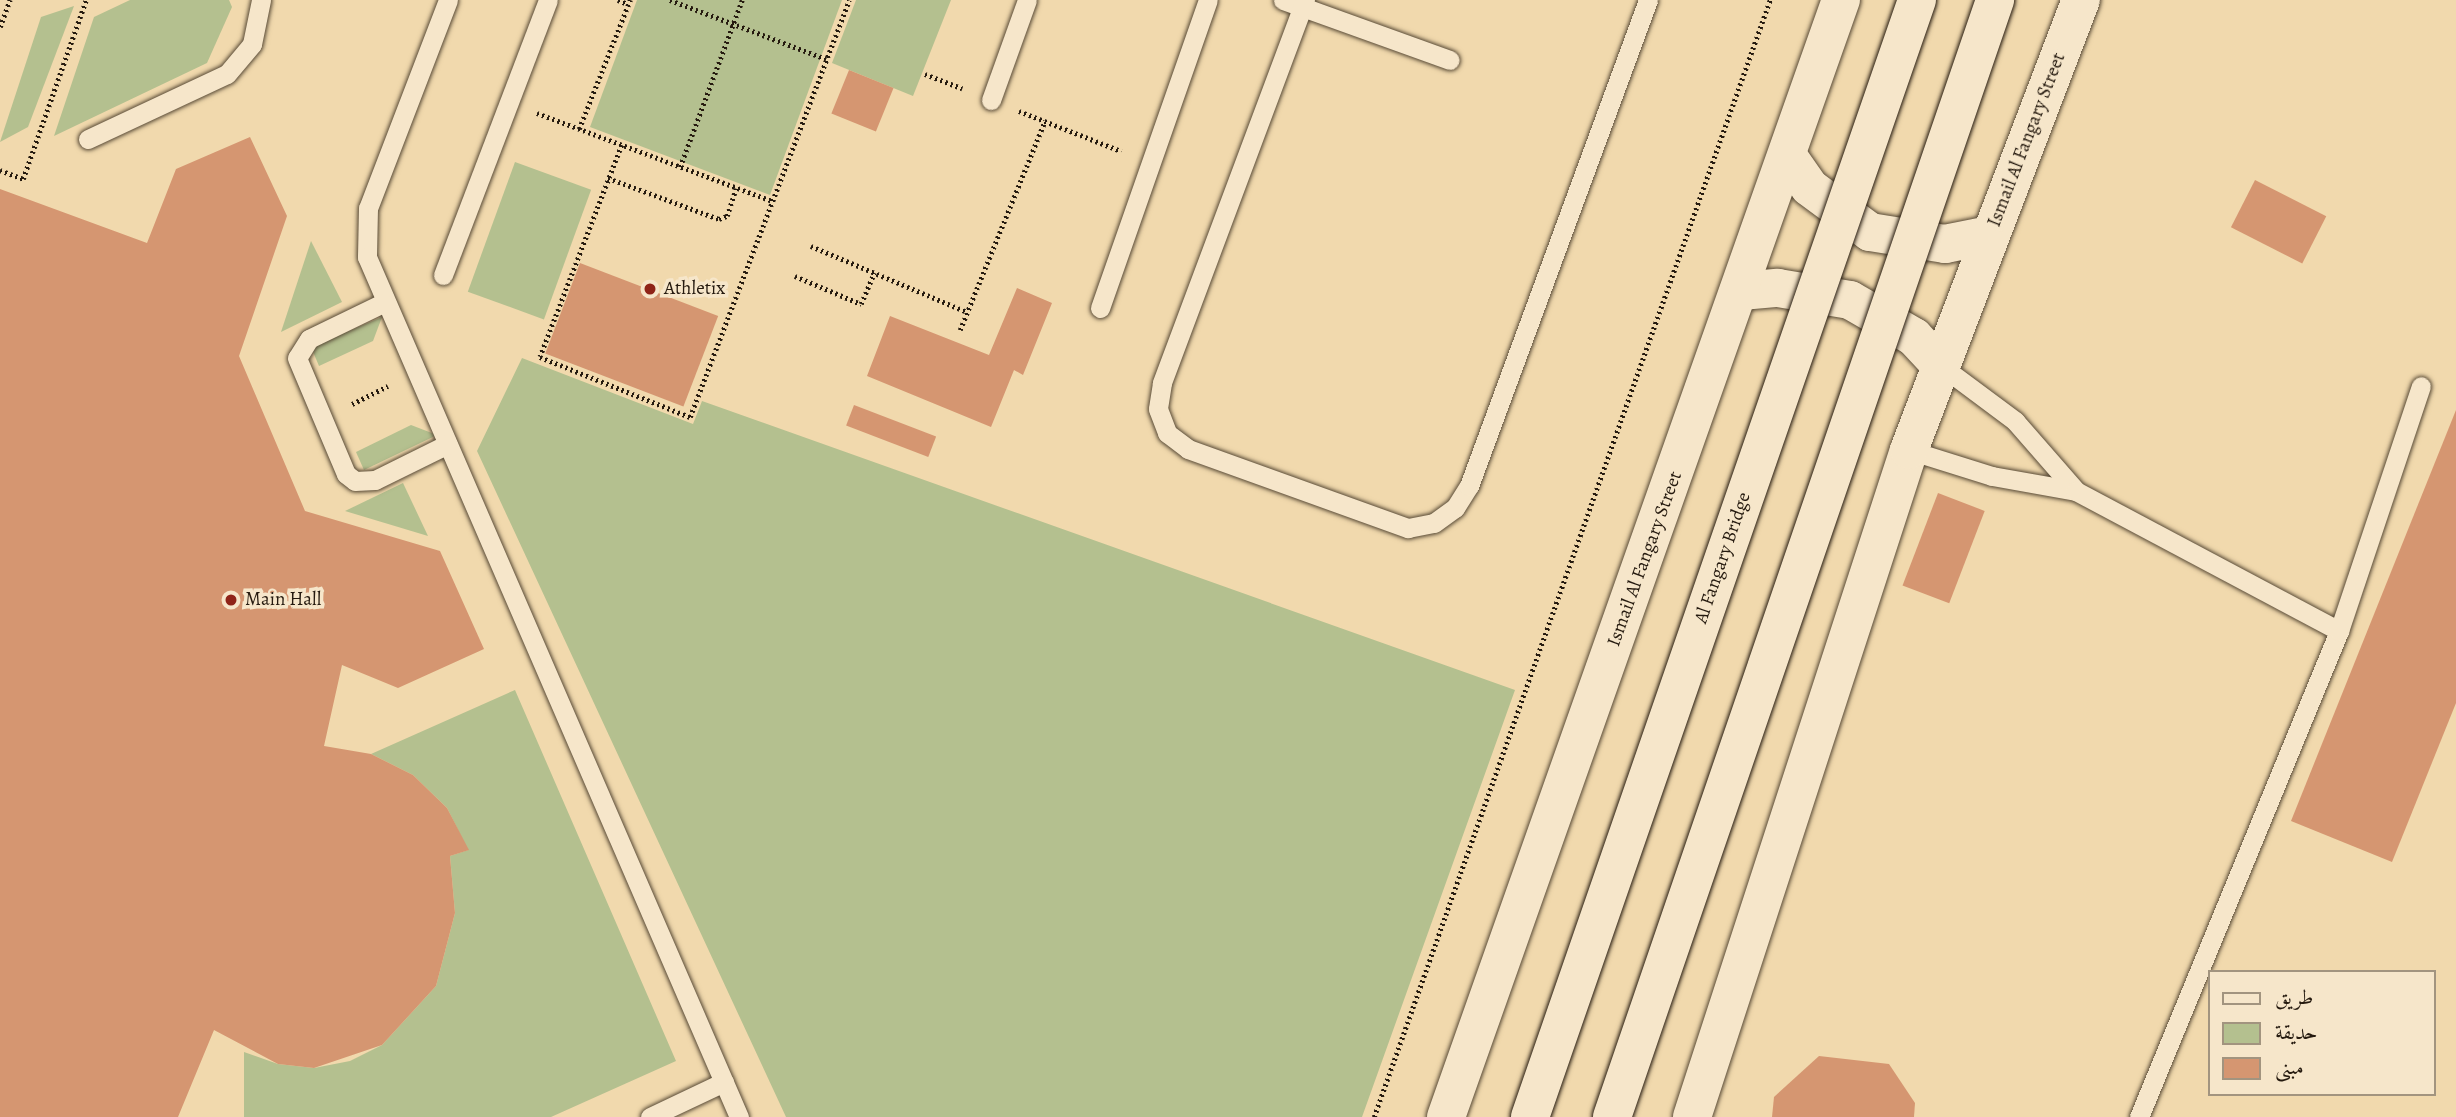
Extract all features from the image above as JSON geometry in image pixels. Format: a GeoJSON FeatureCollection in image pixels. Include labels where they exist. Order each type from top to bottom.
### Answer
{"type":"FeatureCollection","features":[{"type":"Feature","properties":{"kind":"main road","name":"Ismail Al Fangary Street"},"geometry":{"type":"LineString","coordinates":[[1446,1117],[1741,291],[1841,0]]}},
{"type":"Feature","properties":{"kind":"main road","name":"Al Fangary Bridge"},"geometry":{"type":"LineString","coordinates":[[1530,1117],[1917,0]]}},
{"type":"Feature","properties":{"kind":"main road"},"geometry":{"type":"LineString","coordinates":[[1612,1117],[1995,0]]}},
{"type":"Feature","properties":{"kind":"main road","name":"Ismail Al Fangary Street"},"geometry":{"type":"LineString","coordinates":[[1692,1117],[1909,450],[2081,0]]}},
{"type":"Feature","properties":{"kind":"main road"},"geometry":{"type":"LineString","coordinates":[[1787,155],[1809,187],[1870,232],[1945,244],[1990,235]]}},
{"type":"Feature","properties":{"kind":"main road"},"geometry":{"type":"LineString","coordinates":[[1741,291],[1790,289],[1850,300],[1914,337],[1940,365]]}},
{"type":"Feature","properties":{"kind":"lane"},"geometry":{"type":"LineString","coordinates":[[88,139],[227,74],[253,44],[261,0]]}},
{"type":"Feature","properties":{"kind":"lane"},"geometry":{"type":"LineString","coordinates":[[448,0],[368,208],[367,257],[383,303],[448,444],[740,1117]]}},
{"type":"Feature","properties":{"kind":"lane"},"geometry":{"type":"LineString","coordinates":[[443,275],[548,0]]}},
{"type":"Feature","properties":{"kind":"lane"},"geometry":{"type":"LineString","coordinates":[[991,100],[1027,0]]}},
{"type":"Feature","properties":{"kind":"lane"},"geometry":{"type":"LineString","coordinates":[[1100,309],[1209,0]]}},
{"type":"Feature","properties":{"kind":"lane"},"geometry":{"type":"LineString","coordinates":[[1283,0],[1303,3],[1450,60]]}},
{"type":"Feature","properties":{"kind":"lane"},"geometry":{"type":"LineString","coordinates":[[1303,3],[1162,383],[1158,408],[1167,433],[1188,449],[1408,528],[1434,523],[1455,508],[1469,486],[1648,0]]}},
{"type":"Feature","properties":{"kind":"lane"},"geometry":{"type":"LineString","coordinates":[[383,303],[301,347],[300,370],[355,481],[375,480],[448,444]]}},
{"type":"Feature","properties":{"kind":"lane"},"geometry":{"type":"LineString","coordinates":[[1940,365],[2015,421],[2076,491]]}},
{"type":"Feature","properties":{"kind":"lane"},"geometry":{"type":"LineString","coordinates":[[2139,1117],[2339,631],[2421,386]]}},
{"type":"Feature","properties":{"kind":"lane"},"geometry":{"type":"LineString","coordinates":[[1909,450],[1992,476],[2076,491],[2339,631]]}},
{"type":"Feature","properties":{"kind":"lane"},"geometry":{"type":"LineString","coordinates":[[650,1117],[724,1082]]}},
{"type":"Feature","properties":{"kind":"path"},"geometry":{"type":"LineString","coordinates":[[0,27],[10,0]]}},
{"type":"Feature","properties":{"kind":"path"},"geometry":{"type":"LineString","coordinates":[[0,170],[23,179],[86,0]]}},
{"type":"Feature","properties":{"kind":"path"},"geometry":{"type":"LineString","coordinates":[[579,129],[629,2],[618,0]]}},
{"type":"Feature","properties":{"kind":"path"},"geometry":{"type":"LineString","coordinates":[[670,0],[826,60]]}},
{"type":"Feature","properties":{"kind":"path"},"geometry":{"type":"LineString","coordinates":[[680,167],[742,0]]}},
{"type":"Feature","properties":{"kind":"path"},"geometry":{"type":"LineString","coordinates":[[622,145],[540,357],[690,416],[849,0]]}},
{"type":"Feature","properties":{"kind":"path"},"geometry":{"type":"LineString","coordinates":[[1374,1117],[1770,0]]}},
{"type":"Feature","properties":{"kind":"path"},"geometry":{"type":"LineString","coordinates":[[925,74],[1152,163]]}},
{"type":"Feature","properties":{"kind":"path"},"geometry":{"type":"LineString","coordinates":[[509,102],[772,201]]}},
{"type":"Feature","properties":{"kind":"path"},"geometry":{"type":"LineString","coordinates":[[960,330],[1045,121]]}},
{"type":"Feature","properties":{"kind":"path"},"geometry":{"type":"LineString","coordinates":[[608,178],[719,219],[727,216],[736,188]]}},
{"type":"Feature","properties":{"kind":"path"},"geometry":{"type":"LineString","coordinates":[[811,246],[967,312]]}},
{"type":"Feature","properties":{"kind":"path"},"geometry":{"type":"LineString","coordinates":[[795,276],[861,304],[874,273]]}},
{"type":"Feature","properties":{"kind":"path"},"geometry":{"type":"LineString","coordinates":[[323,419],[415,372]]}},
{"type":"Feature","properties":{"kind":"green space"},"geometry":{"type":"Polygon","coordinates":[[[130,0],[229,0],[232,7],[207,63],[54,136],[94,17],[130,0]]]}},
{"type":"Feature","properties":{"kind":"green space"},"geometry":{"type":"Polygon","coordinates":[[[637,0],[842,0],[770,195],[590,127],[637,0]]]}},
{"type":"Feature","properties":{"kind":"green space"},"geometry":{"type":"Polygon","coordinates":[[[856,0],[951,0],[913,96],[832,63],[856,0]]]}},
{"type":"Feature","properties":{"kind":"green space"},"geometry":{"type":"Polygon","coordinates":[[[74,6],[28,127],[0,142],[41,17],[74,6]]]}},
{"type":"Feature","properties":{"kind":"green space"},"geometry":{"type":"Polygon","coordinates":[[[515,162],[591,190],[544,319],[468,292],[515,162]]]}},
{"type":"Feature","properties":{"kind":"green space"},"geometry":{"type":"Polygon","coordinates":[[[311,241],[342,302],[281,332],[311,241]]]}},
{"type":"Feature","properties":{"kind":"green space"},"geometry":{"type":"Polygon","coordinates":[[[382,317],[373,341],[319,366],[311,347],[382,317]]]}},
{"type":"Feature","properties":{"kind":"green space"},"geometry":{"type":"Polygon","coordinates":[[[522,358],[693,424],[702,401],[1515,690],[1362,1117],[786,1117],[477,451],[522,358]]]}},
{"type":"Feature","properties":{"kind":"green space"},"geometry":{"type":"Polygon","coordinates":[[[411,425],[437,435],[364,470],[356,452],[411,425]]]}},
{"type":"Feature","properties":{"kind":"green space"},"geometry":{"type":"Polygon","coordinates":[[[403,483],[428,536],[345,511],[403,483]]]}},
{"type":"Feature","properties":{"kind":"green space"},"geometry":{"type":"Polygon","coordinates":[[[515,690],[676,1061],[551,1117],[244,1117],[244,1052],[278,1064],[314,1068],[350,1061],[382,1045],[436,986],[455,913],[450,856],[468,850],[447,808],[413,775],[371,754],[515,690]]]}},
{"type":"Feature","properties":{"kind":"building"},"geometry":{"type":"Polygon","coordinates":[[[849,70],[894,88],[876,132],[831,114],[849,70]]]}},
{"type":"Feature","properties":{"kind":"building","name":"Main Hall"},"geometry":{"type":"Polygon","coordinates":[[[250,137],[287,216],[239,356],[305,511],[440,551],[484,649],[398,688],[342,665],[324,746],[371,754],[413,775],[447,808],[469,850],[450,856],[455,913],[436,986],[382,1045],[314,1068],[278,1064],[214,1030],[178,1117],[0,1117],[0,189],[147,243],[176,169],[250,137]]]}},
{"type":"Feature","properties":{"kind":"building"},"geometry":{"type":"Polygon","coordinates":[[[2255,180],[2326,216],[2302,264],[2231,227],[2255,180]]]}},
{"type":"Feature","properties":{"kind":"building"},"geometry":{"type":"Polygon","coordinates":[[[580,263],[718,316],[683,407],[545,354],[580,263]]]}},
{"type":"Feature","properties":{"kind":"building"},"geometry":{"type":"Polygon","coordinates":[[[1017,288],[1052,303],[1023,375],[1014,370],[991,427],[867,376],[890,316],[989,355],[1017,288]]]}},
{"type":"Feature","properties":{"kind":"building"},"geometry":{"type":"Polygon","coordinates":[[[854,405],[936,437],[928,457],[846,426],[854,405]]]}},
{"type":"Feature","properties":{"kind":"building"},"geometry":{"type":"Polygon","coordinates":[[[2456,410],[2456,703],[2392,862],[2291,821],[2456,410]]]}},
{"type":"Feature","properties":{"kind":"building"},"geometry":{"type":"Polygon","coordinates":[[[1938,493],[1985,511],[1949,603],[1903,585],[1938,493]]]}},
{"type":"Feature","properties":{"kind":"building"},"geometry":{"type":"Polygon","coordinates":[[[1819,1056],[1889,1064],[1915,1103],[1914,1117],[1772,1117],[1774,1097],[1819,1056]]]}},
{"type":"Feature","properties":{"kind":"place","name":"Athletix"},"geometry":{"type":"Point","coordinates":[650,289]}},
{"type":"Feature","properties":{"kind":"place","name":"Main Hall"},"geometry":{"type":"Point","coordinates":[231,600]}}]}
